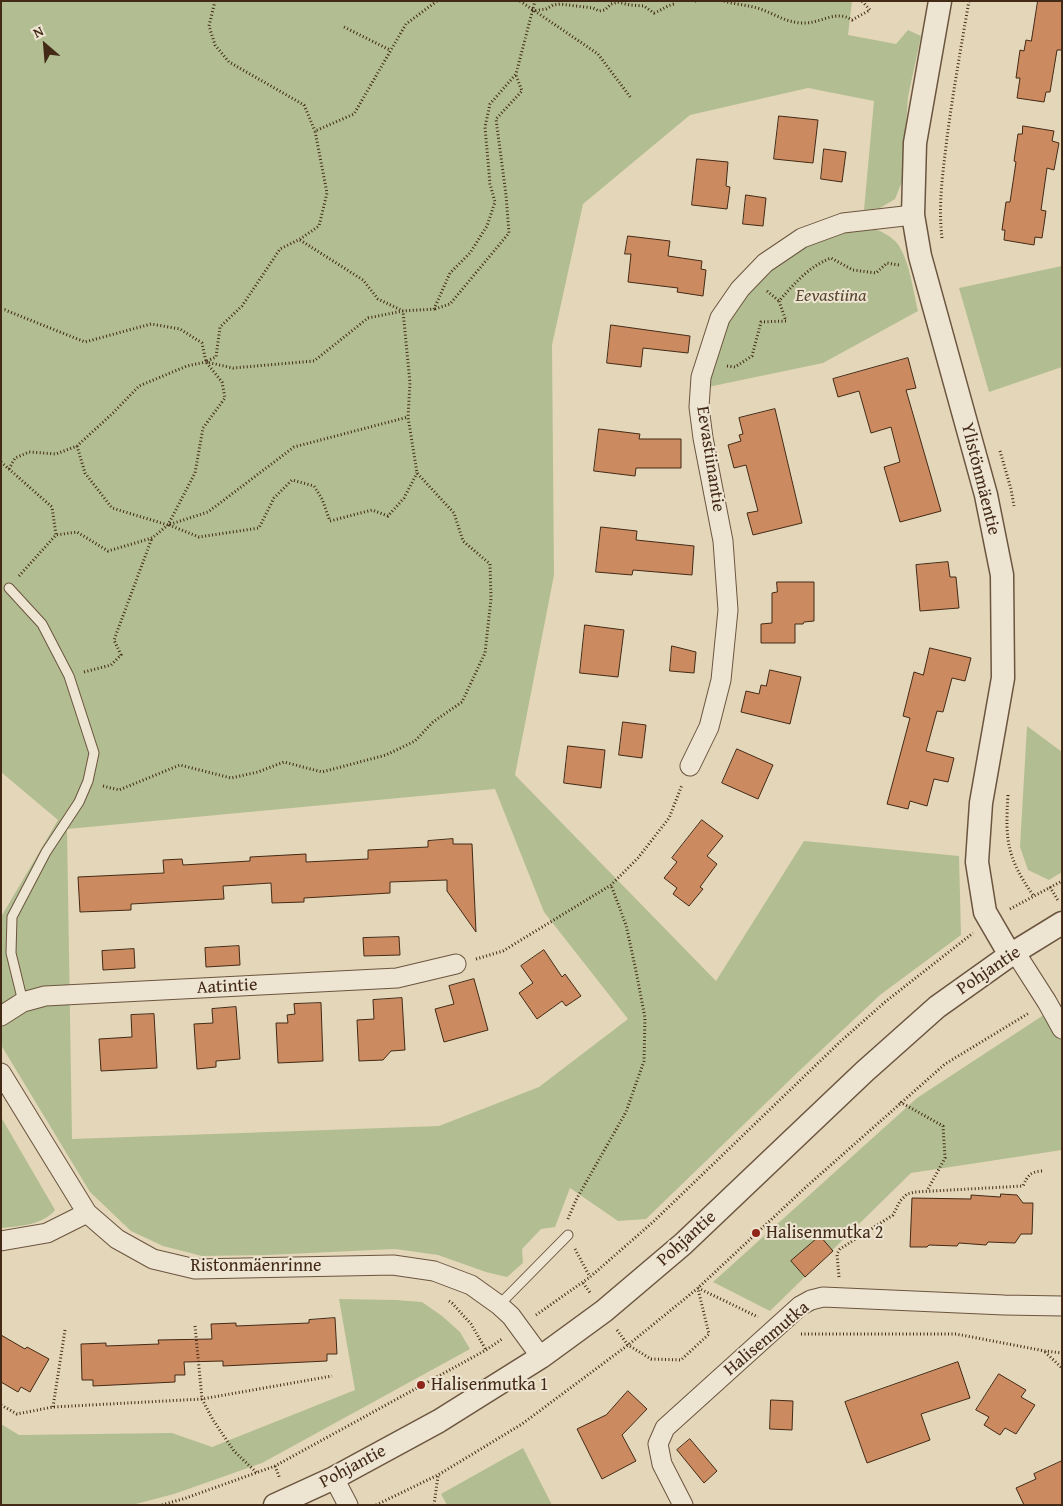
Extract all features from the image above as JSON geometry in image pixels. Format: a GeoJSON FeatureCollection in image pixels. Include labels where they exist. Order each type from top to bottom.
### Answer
{"type":"FeatureCollection","features":[{"type":"Feature","properties":{"kind":"street","name":"Ylistönmäentie"},"geometry":{"type":"LineString","coordinates":[[940,1],[915,143],[913,215],[920,256],[986,495],[1002,575],[1003,678],[981,803],[977,862],[985,912],[1013,954]]}},
{"type":"Feature","properties":{"kind":"street","name":"Eevastiinantie"},"geometry":{"type":"LineString","coordinates":[[690,766],[709,727],[721,680],[728,610],[723,541],[703,438],[699,407],[705,362],[720,318],[740,289],[765,263],[802,238],[843,223],[913,215]]}},
{"type":"Feature","properties":{"kind":"street","name":"Pohjantie"},"geometry":{"type":"LineString","coordinates":[[275,1505],[334,1478],[440,1421],[541,1357],[604,1311],[683,1244],[864,1072],[937,1007],[1013,954],[1062,923]]}},
{"type":"Feature","properties":{"kind":"street"},"geometry":{"type":"LineString","coordinates":[[1013,954],[1047,1002],[1062,1028]]}},
{"type":"Feature","properties":{"kind":"street","name":"Aatintie"},"geometry":{"type":"LineString","coordinates":[[1,1016],[23,1002],[44,996],[397,978],[456,964]]}},
{"type":"Feature","properties":{"kind":"street","name":"Ristonmäenrinne"},"geometry":{"type":"LineString","coordinates":[[1,1072],[87,1213],[117,1239],[153,1258],[195,1269],[393,1265],[434,1271],[471,1285],[499,1305],[520,1327],[541,1357]]}},
{"type":"Feature","properties":{"kind":"street"},"geometry":{"type":"LineString","coordinates":[[1,1241],[47,1233],[87,1213]]}},
{"type":"Feature","properties":{"kind":"street","name":"Halisenmutka"},"geometry":{"type":"LineString","coordinates":[[683,1505],[662,1464],[658,1444],[665,1428],[800,1306],[811,1300],[823,1297],[1062,1306]]}},
{"type":"Feature","properties":{"kind":"street"},"geometry":{"type":"LineString","coordinates":[[334,1478],[348,1505]]}},
{"type":"Feature","properties":{"kind":"lane"},"geometry":{"type":"LineString","coordinates":[[9,588],[42,624],[69,676],[94,753],[88,781],[79,802],[46,852],[12,918],[11,953],[23,1002]]}},
{"type":"Feature","properties":{"kind":"lane"},"geometry":{"type":"LineString","coordinates":[[499,1305],[568,1235]]}},
{"type":"Feature","properties":{"kind":"path"},"geometry":{"type":"LineString","coordinates":[[9,469],[15,458],[29,452],[56,454],[77,446],[139,386],[187,366],[206,362],[216,357],[220,327],[242,306],[280,250],[319,226],[327,193],[315,131],[304,105],[229,62],[215,44],[209,26],[215,1]]}},
{"type":"Feature","properties":{"kind":"path"},"geometry":{"type":"LineString","coordinates":[[315,131],[354,114],[406,24],[437,1]]}},
{"type":"Feature","properties":{"kind":"path"},"geometry":{"type":"LineString","coordinates":[[520,1],[532,11],[598,54],[632,98]]}},
{"type":"Feature","properties":{"kind":"path"},"geometry":{"type":"LineString","coordinates":[[434,309],[450,273],[470,253],[487,226],[495,202],[490,184],[485,127],[490,104],[516,74],[535,1]]}},
{"type":"Feature","properties":{"kind":"path"},"geometry":{"type":"LineString","coordinates":[[532,11],[560,4],[593,8],[599,11],[605,10],[611,4],[618,2],[644,6],[654,12],[674,4],[675,1]]}},
{"type":"Feature","properties":{"kind":"path"},"geometry":{"type":"LineString","coordinates":[[724,1],[762,10],[777,17],[806,23],[831,17],[846,16],[852,20],[870,10],[862,1]]}},
{"type":"Feature","properties":{"kind":"path"},"geometry":{"type":"LineString","coordinates":[[943,240],[940,216],[941,188],[954,85],[968,1]]}},
{"type":"Feature","properties":{"kind":"path"},"geometry":{"type":"LineString","coordinates":[[344,27],[390,50]]}},
{"type":"Feature","properties":{"kind":"path"},"geometry":{"type":"LineString","coordinates":[[206,362],[233,368],[314,361],[368,318],[403,311],[434,309],[450,304],[509,233],[496,119],[522,91],[516,74]]}},
{"type":"Feature","properties":{"kind":"path"},"geometry":{"type":"LineString","coordinates":[[300,239],[363,280],[378,299],[403,311]]}},
{"type":"Feature","properties":{"kind":"path"},"geometry":{"type":"LineString","coordinates":[[705,362],[735,367],[752,356],[761,322],[786,322],[779,301],[802,275],[820,263],[831,258],[853,270],[876,273],[887,264]]}},
{"type":"Feature","properties":{"kind":"path"},"geometry":{"type":"LineString","coordinates":[[1,310],[85,342],[151,324],[180,329],[202,343],[206,362],[222,382],[225,398],[203,428],[195,473],[168,525]]}},
{"type":"Feature","properties":{"kind":"path"},"geometry":{"type":"LineString","coordinates":[[88,781],[119,790],[180,765],[231,778],[258,772],[284,762],[322,772],[386,755],[415,741],[432,722],[462,702],[485,654],[491,599],[490,564],[463,541],[454,513],[417,473],[408,417],[410,383],[403,311]]}},
{"type":"Feature","properties":{"kind":"path"},"geometry":{"type":"LineString","coordinates":[[9,588],[56,534],[77,532],[108,551],[152,538],[168,525],[208,512],[294,447],[408,417]]}},
{"type":"Feature","properties":{"kind":"path"},"geometry":{"type":"LineString","coordinates":[[77,446],[84,473],[112,508],[168,525],[199,537],[259,528],[274,498],[292,480],[314,486],[322,499],[330,521],[372,510],[388,516],[404,498],[417,473]]}},
{"type":"Feature","properties":{"kind":"path"},"geometry":{"type":"LineString","coordinates":[[1,462],[52,507],[56,534]]}},
{"type":"Feature","properties":{"kind":"path"},"geometry":{"type":"LineString","coordinates":[[69,676],[111,664],[120,656],[114,640],[152,538]]}},
{"type":"Feature","properties":{"kind":"path"},"geometry":{"type":"LineString","coordinates":[[456,964],[503,950],[611,885],[638,858],[669,818],[690,766]]}},
{"type":"Feature","properties":{"kind":"path"},"geometry":{"type":"LineString","coordinates":[[162,1505],[275,1466],[486,1350],[520,1327],[590,1277],[653,1222],[848,1034],[885,1002],[990,920],[1062,881]]}},
{"type":"Feature","properties":{"kind":"path"},"geometry":{"type":"LineString","coordinates":[[590,1277],[568,1235],[568,1219],[576,1200],[626,1112],[644,1061],[644,1018],[636,971],[626,925],[611,885]]}},
{"type":"Feature","properties":{"kind":"path"},"geometry":{"type":"LineString","coordinates":[[1050,887],[1062,907]]}},
{"type":"Feature","properties":{"kind":"path"},"geometry":{"type":"LineString","coordinates":[[376,1505],[438,1475],[522,1424],[628,1345],[698,1288],[806,1187],[945,1064],[1047,1002]]}},
{"type":"Feature","properties":{"kind":"path"},"geometry":{"type":"LineString","coordinates":[[900,1102],[943,1126],[945,1158],[927,1190]]}},
{"type":"Feature","properties":{"kind":"path"},"geometry":{"type":"LineString","coordinates":[[840,1298],[837,1254],[840,1249],[893,1215],[907,1194],[927,1190],[1023,1186],[1031,1172],[1042,1171]]}},
{"type":"Feature","properties":{"kind":"path"},"geometry":{"type":"LineString","coordinates":[[698,1288],[778,1326],[801,1334],[956,1334],[1044,1352],[1062,1353]]}},
{"type":"Feature","properties":{"kind":"path"},"geometry":{"type":"LineString","coordinates":[[628,1345],[651,1359],[681,1360],[697,1347],[709,1334],[698,1288]]}},
{"type":"Feature","properties":{"kind":"path"},"geometry":{"type":"LineString","coordinates":[[195,1326],[202,1399],[212,1420],[234,1451],[257,1473]]}},
{"type":"Feature","properties":{"kind":"path"},"geometry":{"type":"LineString","coordinates":[[53,1407],[65,1330]]}},
{"type":"Feature","properties":{"kind":"path"},"geometry":{"type":"LineString","coordinates":[[1044,1352],[1062,1368]]}},
{"type":"Feature","properties":{"kind":"path"},"geometry":{"type":"LineString","coordinates":[[1,1405],[17,1414],[53,1407],[202,1399],[332,1376]]}},
{"type":"Feature","properties":{"kind":"path"},"geometry":{"type":"LineString","coordinates":[[434,1505],[438,1475]]}},
{"type":"Feature","properties":{"kind":"green space"},"geometry":{"type":"Polygon","coordinates":[[[1,1],[852,1],[848,35],[896,44],[908,30],[921,36],[908,97],[902,182],[895,199],[880,208],[864,210],[874,101],[808,88],[690,115],[583,204],[552,345],[554,575],[515,775],[716,981],[804,841],[959,856],[961,935],[880,995],[646,1219],[618,1221],[570,1188],[555,1227],[541,1229],[522,1249],[523,1263],[507,1277],[486,1272],[438,1255],[395,1249],[202,1256],[163,1246],[131,1231],[90,1192],[1,1045],[1,917],[58,820],[1,772],[1,1]],[[495,789],[67,829],[72,1139],[439,1126],[539,1087],[628,1019],[544,912],[495,789]]]}},
{"type":"Feature","properties":{"kind":"green space","name":"Eevastiina"},"geometry":{"type":"Polygon","coordinates":[[[875,229],[890,237],[900,247],[907,264],[918,311],[823,363],[708,387],[729,321],[736,308],[757,283],[784,261],[812,244],[838,234],[875,229]]]}},
{"type":"Feature","properties":{"kind":"green space"},"geometry":{"type":"Polygon","coordinates":[[[1062,266],[1062,367],[989,392],[959,288],[1062,266]]]}},
{"type":"Feature","properties":{"kind":"green space"},"geometry":{"type":"Polygon","coordinates":[[[1027,726],[1062,752],[1062,872],[1049,880],[1028,870],[1020,847],[1027,726]]]}},
{"type":"Feature","properties":{"kind":"green space"},"geometry":{"type":"Polygon","coordinates":[[[1062,1003],[1062,1150],[911,1173],[770,1311],[713,1282],[917,1098],[1062,1003]]]}},
{"type":"Feature","properties":{"kind":"green space"},"geometry":{"type":"Polygon","coordinates":[[[1,1117],[55,1210],[38,1222],[1,1228],[1,1117]]]}},
{"type":"Feature","properties":{"kind":"green space"},"geometry":{"type":"Polygon","coordinates":[[[339,1299],[422,1302],[460,1332],[470,1349],[262,1463],[174,1494],[132,1505],[1,1505],[1,1424],[19,1435],[172,1433],[212,1447],[355,1390],[339,1299]]]}},
{"type":"Feature","properties":{"kind":"green space"},"geometry":{"type":"Polygon","coordinates":[[[523,1448],[552,1505],[447,1505],[441,1494],[523,1448]]]}},
{"type":"Feature","properties":{"kind":"building"},"geometry":{"type":"Polygon","coordinates":[[[1038,1],[1062,1],[1062,50],[1057,50],[1050,92],[1046,92],[1044,102],[1017,98],[1020,78],[1016,78],[1020,50],[1024,51],[1026,40],[1031,41],[1038,1]]]}},
{"type":"Feature","properties":{"kind":"building"},"geometry":{"type":"Polygon","coordinates":[[[779,116],[818,120],[813,163],[774,159],[779,116]]]}},
{"type":"Feature","properties":{"kind":"building"},"geometry":{"type":"Polygon","coordinates":[[[1023,126],[1054,131],[1052,141],[1059,143],[1054,170],[1047,168],[1041,210],[1046,211],[1042,238],[1035,237],[1034,245],[1004,240],[1005,230],[1002,230],[1006,202],[1010,202],[1018,134],[1022,134],[1023,126]]]}},
{"type":"Feature","properties":{"kind":"building"},"geometry":{"type":"Polygon","coordinates":[[[824,149],[846,152],[842,182],[821,179],[824,149]]]}},
{"type":"Feature","properties":{"kind":"building"},"geometry":{"type":"Polygon","coordinates":[[[697,159],[728,162],[726,186],[730,187],[727,209],[692,205],[697,159]]]}},
{"type":"Feature","properties":{"kind":"building"},"geometry":{"type":"Polygon","coordinates":[[[746,195],[766,198],[763,226],[743,224],[746,195]]]}},
{"type":"Feature","properties":{"kind":"building"},"geometry":{"type":"Polygon","coordinates":[[[628,236],[670,241],[668,256],[702,261],[701,269],[706,270],[703,296],[677,292],[678,288],[628,282],[631,254],[625,254],[628,236]]]}},
{"type":"Feature","properties":{"kind":"building"},"geometry":{"type":"Polygon","coordinates":[[[611,325],[690,336],[688,353],[643,348],[641,367],[607,363],[611,325]]]}},
{"type":"Feature","properties":{"kind":"building"},"geometry":{"type":"Polygon","coordinates":[[[908,358],[916,388],[906,390],[941,511],[900,522],[884,467],[900,462],[891,427],[871,433],[859,391],[838,397],[833,379],[908,358]]]}},
{"type":"Feature","properties":{"kind":"building"},"geometry":{"type":"Polygon","coordinates":[[[775,409],[802,523],[753,535],[747,513],[758,511],[746,465],[734,468],[728,445],[741,441],[739,435],[743,434],[739,418],[775,409]]]}},
{"type":"Feature","properties":{"kind":"building"},"geometry":{"type":"Polygon","coordinates":[[[599,429],[640,434],[639,439],[681,439],[681,468],[636,468],[635,476],[594,471],[599,429]]]}},
{"type":"Feature","properties":{"kind":"building"},"geometry":{"type":"Polygon","coordinates":[[[601,527],[637,531],[636,540],[694,546],[692,575],[633,570],[632,575],[596,572],[601,527]]]}},
{"type":"Feature","properties":{"kind":"building"},"geometry":{"type":"Polygon","coordinates":[[[948,562],[950,577],[956,577],[959,608],[920,611],[916,565],[948,562]]]}},
{"type":"Feature","properties":{"kind":"building"},"geometry":{"type":"Polygon","coordinates":[[[777,582],[814,582],[814,621],[795,624],[795,643],[761,643],[761,624],[772,623],[772,593],[777,592],[777,582]]]}},
{"type":"Feature","properties":{"kind":"building"},"geometry":{"type":"Polygon","coordinates":[[[585,625],[624,630],[618,677],[580,673],[585,625]]]}},
{"type":"Feature","properties":{"kind":"building"},"geometry":{"type":"Polygon","coordinates":[[[672,646],[696,652],[694,673],[670,671],[672,646]]]}},
{"type":"Feature","properties":{"kind":"building"},"geometry":{"type":"Polygon","coordinates":[[[930,648],[971,658],[965,681],[952,678],[943,712],[937,711],[926,751],[954,758],[948,782],[934,779],[927,806],[910,801],[908,809],[887,804],[910,718],[903,716],[914,672],[923,675],[930,648]]]}},
{"type":"Feature","properties":{"kind":"building"},"geometry":{"type":"Polygon","coordinates":[[[770,670],[801,677],[790,724],[741,712],[746,691],[759,694],[761,685],[766,686],[770,670]]]}},
{"type":"Feature","properties":{"kind":"building"},"geometry":{"type":"Polygon","coordinates":[[[623,722],[646,725],[642,758],[619,755],[623,722]]]}},
{"type":"Feature","properties":{"kind":"building"},"geometry":{"type":"Polygon","coordinates":[[[568,746],[605,750],[601,788],[564,783],[568,746]]]}},
{"type":"Feature","properties":{"kind":"building"},"geometry":{"type":"Polygon","coordinates":[[[737,749],[773,765],[758,799],[722,783],[737,749]]]}},
{"type":"Feature","properties":{"kind":"building"},"geometry":{"type":"Polygon","coordinates":[[[702,820],[723,836],[707,856],[717,864],[700,887],[703,889],[689,906],[673,894],[677,888],[664,878],[677,862],[672,858],[702,820]]]}},
{"type":"Feature","properties":{"kind":"building"},"geometry":{"type":"Polygon","coordinates":[[[453,839],[453,844],[472,844],[476,932],[447,891],[447,880],[390,882],[390,893],[304,898],[304,902],[272,903],[271,883],[223,886],[224,899],[131,904],[131,910],[80,912],[78,877],[164,873],[163,860],[182,859],[183,865],[250,861],[250,857],[306,854],[306,862],[368,859],[368,850],[428,847],[428,841],[453,839]]]}},
{"type":"Feature","properties":{"kind":"building"},"geometry":{"type":"Polygon","coordinates":[[[399,937],[400,955],[364,956],[363,938],[399,937]]]}},
{"type":"Feature","properties":{"kind":"building"},"geometry":{"type":"Polygon","coordinates":[[[239,946],[240,965],[206,967],[205,948],[239,946]]]}},
{"type":"Feature","properties":{"kind":"building"},"geometry":{"type":"Polygon","coordinates":[[[134,949],[135,968],[103,970],[102,951],[134,949]]]}},
{"type":"Feature","properties":{"kind":"building"},"geometry":{"type":"Polygon","coordinates":[[[544,950],[562,977],[565,974],[581,996],[566,1006],[562,1001],[537,1019],[519,993],[533,983],[521,966],[544,950]]]}},
{"type":"Feature","properties":{"kind":"building"},"geometry":{"type":"Polygon","coordinates":[[[474,979],[488,1030],[444,1042],[435,1009],[454,1004],[449,986],[474,979]]]}},
{"type":"Feature","properties":{"kind":"building"},"geometry":{"type":"Polygon","coordinates":[[[402,998],[405,1050],[391,1051],[383,1060],[359,1061],[357,1020],[374,1019],[373,1000],[402,998]]]}},
{"type":"Feature","properties":{"kind":"building"},"geometry":{"type":"Polygon","coordinates":[[[321,1003],[323,1061],[278,1063],[276,1023],[288,1023],[287,1015],[295,1014],[294,1004],[321,1003]]]}},
{"type":"Feature","properties":{"kind":"building"},"geometry":{"type":"Polygon","coordinates":[[[236,1007],[240,1059],[216,1061],[216,1067],[197,1069],[194,1024],[213,1023],[212,1009],[236,1007]]]}},
{"type":"Feature","properties":{"kind":"building"},"geometry":{"type":"Polygon","coordinates":[[[154,1014],[157,1068],[101,1071],[99,1039],[132,1037],[131,1015],[154,1014]]]}},
{"type":"Feature","properties":{"kind":"building"},"geometry":{"type":"Polygon","coordinates":[[[1001,1194],[1017,1195],[1023,1203],[1033,1203],[1032,1234],[1021,1234],[1015,1243],[988,1242],[986,1245],[959,1243],[957,1246],[929,1245],[927,1247],[910,1247],[912,1198],[971,1199],[971,1195],[1000,1197],[1001,1194]]]}},
{"type":"Feature","properties":{"kind":"building"},"geometry":{"type":"Polygon","coordinates":[[[820,1236],[833,1251],[805,1277],[791,1261],[820,1236]]]}},
{"type":"Feature","properties":{"kind":"building"},"geometry":{"type":"Polygon","coordinates":[[[335,1318],[337,1354],[327,1354],[327,1361],[223,1366],[223,1361],[184,1362],[185,1375],[175,1375],[175,1382],[93,1386],[93,1380],[82,1380],[81,1344],[106,1343],[106,1346],[159,1344],[158,1340],[212,1339],[211,1324],[236,1323],[236,1326],[309,1323],[309,1320],[335,1318]]]}},
{"type":"Feature","properties":{"kind":"building"},"geometry":{"type":"Polygon","coordinates":[[[1,1335],[25,1349],[27,1347],[49,1359],[30,1392],[21,1387],[18,1392],[1,1382],[1,1335]]]}},
{"type":"Feature","properties":{"kind":"building"},"geometry":{"type":"Polygon","coordinates":[[[958,1362],[970,1398],[921,1414],[930,1440],[867,1463],[845,1402],[958,1362]]]}},
{"type":"Feature","properties":{"kind":"building"},"geometry":{"type":"Polygon","coordinates":[[[999,1374],[1026,1390],[1021,1397],[1035,1405],[1016,1434],[1005,1428],[1000,1435],[984,1425],[989,1417],[976,1410],[999,1374]]]}},
{"type":"Feature","properties":{"kind":"building"},"geometry":{"type":"Polygon","coordinates":[[[628,1391],[647,1409],[622,1435],[636,1461],[602,1479],[577,1429],[606,1415],[628,1391]]]}},
{"type":"Feature","properties":{"kind":"building"},"geometry":{"type":"Polygon","coordinates":[[[771,1400],[793,1401],[792,1430],[770,1429],[771,1400]]]}},
{"type":"Feature","properties":{"kind":"building"},"geometry":{"type":"Polygon","coordinates":[[[690,1439],[717,1471],[704,1483],[677,1450],[690,1439]]]}},
{"type":"Feature","properties":{"kind":"building"},"geometry":{"type":"Polygon","coordinates":[[[1062,1461],[1062,1505],[1024,1505],[1016,1488],[1036,1479],[1034,1474],[1062,1461]]]}},
{"type":"Feature","properties":{"kind":"place","name":"Halisenmutka 2"},"geometry":{"type":"Point","coordinates":[756,1233]}},
{"type":"Feature","properties":{"kind":"place","name":"Halisenmutka 1"},"geometry":{"type":"Point","coordinates":[421,1385]}}]}
